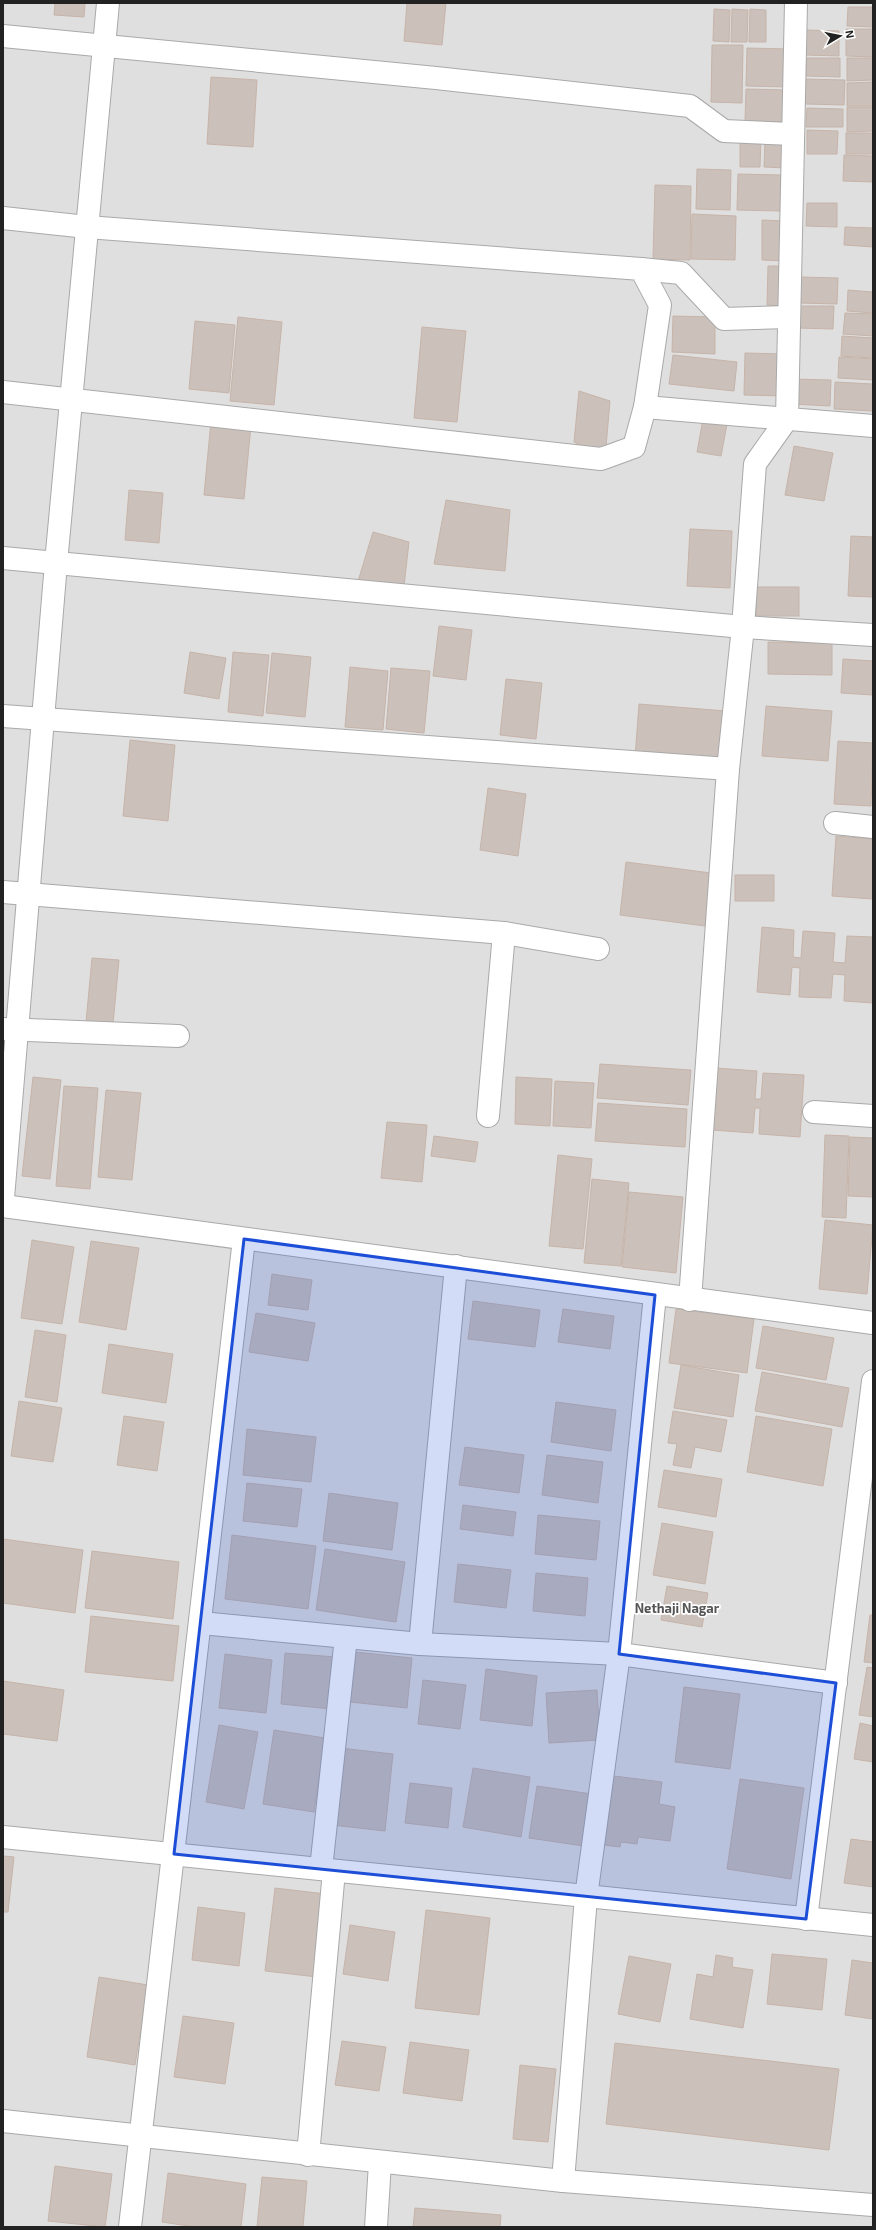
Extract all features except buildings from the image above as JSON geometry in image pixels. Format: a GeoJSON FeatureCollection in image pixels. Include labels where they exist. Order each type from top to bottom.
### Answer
{"type":"FeatureCollection","features":[{"type":"Feature","properties":{"kind":"street"},"geometry":{"type":"LineString","coordinates":[[3,1198],[10,1030],[28,895],[56,563],[108,3]]}},
{"type":"Feature","properties":{"kind":"street"},"geometry":{"type":"LineString","coordinates":[[690,1300],[728,769],[743,627],[755,464],[787,419],[796,3]]}},
{"type":"Feature","properties":{"kind":"street"},"geometry":{"type":"LineString","coordinates":[[3,36],[436,78],[690,106],[724,131],[793,134]]}},
{"type":"Feature","properties":{"kind":"street"},"geometry":{"type":"LineString","coordinates":[[3,218],[681,273],[724,319],[789,317]]}},
{"type":"Feature","properties":{"kind":"street"},"geometry":{"type":"LineString","coordinates":[[3,392],[71,398],[602,459],[634,447],[645,407],[660,305],[641,269]]}},
{"type":"Feature","properties":{"kind":"street"},"geometry":{"type":"LineString","coordinates":[[645,407],[873,426]]}},
{"type":"Feature","properties":{"kind":"street"},"geometry":{"type":"LineString","coordinates":[[3,558],[743,627],[873,635]]}},
{"type":"Feature","properties":{"kind":"street"},"geometry":{"type":"LineString","coordinates":[[3,716],[728,769]]}},
{"type":"Feature","properties":{"kind":"street"},"geometry":{"type":"LineString","coordinates":[[835,823],[873,827]]}},
{"type":"Feature","properties":{"kind":"street"},"geometry":{"type":"LineString","coordinates":[[3,892],[504,933],[598,949]]}},
{"type":"Feature","properties":{"kind":"street"},"geometry":{"type":"LineString","coordinates":[[488,1116],[504,933]]}},
{"type":"Feature","properties":{"kind":"street"},"geometry":{"type":"LineString","coordinates":[[10,1030],[178,1036]]}},
{"type":"Feature","properties":{"kind":"street"},"geometry":{"type":"LineString","coordinates":[[814,1112],[873,1116]]}},
{"type":"Feature","properties":{"kind":"street"},"geometry":{"type":"LineString","coordinates":[[3,1206],[456,1266],[690,1300],[873,1323]]}},
{"type":"Feature","properties":{"kind":"street"},"geometry":{"type":"LineString","coordinates":[[130,2227],[139,2136],[174,1854],[244,1239]]}},
{"type":"Feature","properties":{"kind":"street"},"geometry":{"type":"LineString","coordinates":[[420,1644],[456,1266]]}},
{"type":"Feature","properties":{"kind":"street"},"geometry":{"type":"LineString","coordinates":[[563,2181],[586,1897],[619,1654],[654,1295]]}},
{"type":"Feature","properties":{"kind":"street"},"geometry":{"type":"LineString","coordinates":[[806,1919],[873,1381]]}},
{"type":"Feature","properties":{"kind":"street"},"geometry":{"type":"LineString","coordinates":[[201,1623],[420,1644],[619,1654],[836,1683]]}},
{"type":"Feature","properties":{"kind":"street"},"geometry":{"type":"LineString","coordinates":[[308,2155],[346,1637]]}},
{"type":"Feature","properties":{"kind":"street"},"geometry":{"type":"LineString","coordinates":[[3,1837],[873,1926]]}},
{"type":"Feature","properties":{"kind":"street"},"geometry":{"type":"LineString","coordinates":[[3,2121],[380,2163],[563,2181],[873,2205]]}},
{"type":"Feature","properties":{"kind":"street"},"geometry":{"type":"LineString","coordinates":[[376,2227],[380,2163]]}},
{"type":"Feature","properties":{"kind":"highlighted area"},"geometry":{"type":"Polygon","coordinates":[[[244,1239],[655,1295],[619,1654],[836,1683],[806,1919],[174,1854],[244,1239]]]}},
{"type":"Feature","properties":{"kind":"shaded area"},"geometry":{"type":"Polygon","coordinates":[[[3,3],[873,3],[873,2227],[3,2227],[3,3]]]}},
{"type":"Feature","properties":{"kind":"district","name":"Nethaji Nagar"},"geometry":{"type":"Point","coordinates":[677,1608]}}]}
